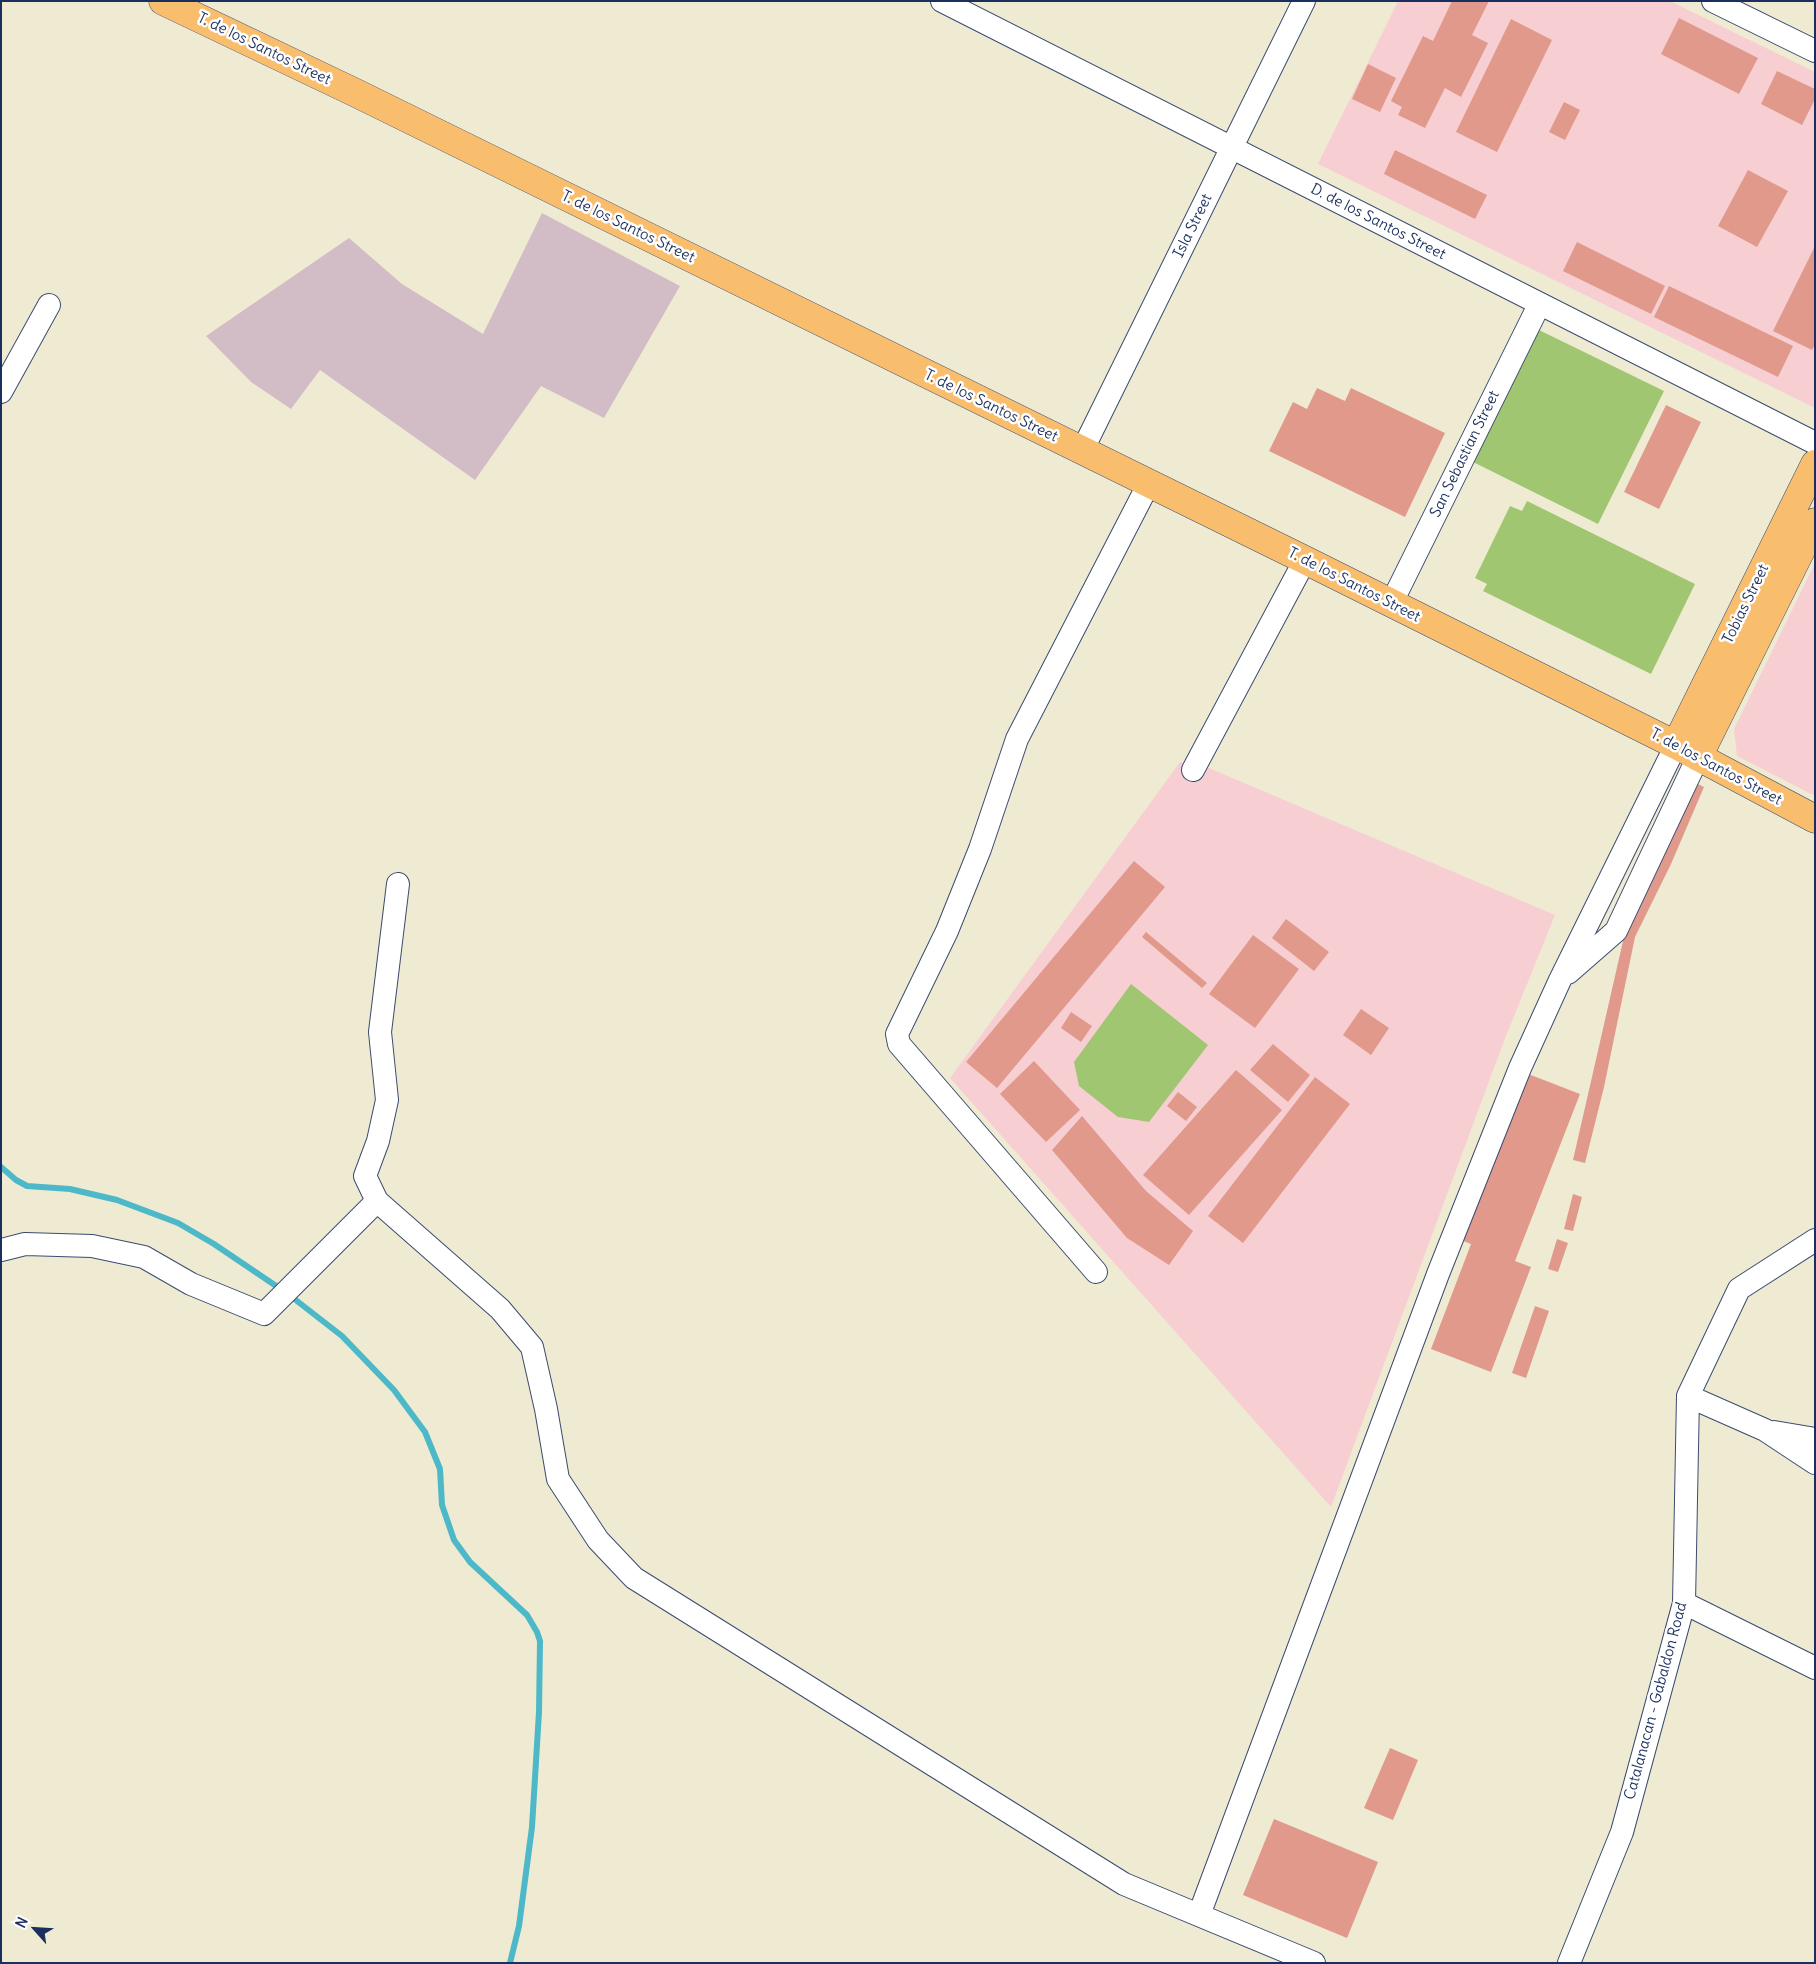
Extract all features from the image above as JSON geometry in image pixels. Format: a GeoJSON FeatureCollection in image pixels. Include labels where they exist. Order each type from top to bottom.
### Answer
{"type":"FeatureCollection","features":[{"type":"Feature","properties":{"kind":"main road","name":"T. de los Santos Street"},"geometry":{"type":"LineString","coordinates":[[163,1],[374,102],[1305,560],[1687,751],[1815,819]]}},
{"type":"Feature","properties":{"kind":"main road","name":"Tobias Street"},"geometry":{"type":"LineString","coordinates":[[1687,751],[1815,464]]}},
{"type":"Feature","properties":{"kind":"main road","name":"Tobias Street"},"geometry":{"type":"LineString","coordinates":[[1687,751],[1815,522]]}},
{"type":"Feature","properties":{"kind":"street","name":"D. de los Santos Street"},"geometry":{"type":"LineString","coordinates":[[942,1],[1815,443]]}},
{"type":"Feature","properties":{"kind":"street","name":"Isla Street"},"geometry":{"type":"LineString","coordinates":[[1082,451],[1304,1]]}},
{"type":"Feature","properties":{"kind":"street"},"geometry":{"type":"LineString","coordinates":[[1713,1],[1815,52]]}},
{"type":"Feature","properties":{"kind":"street","name":"San Sebastian Street"},"geometry":{"type":"LineString","coordinates":[[1391,604],[1539,304]]}},
{"type":"Feature","properties":{"kind":"street"},"geometry":{"type":"LineString","coordinates":[[1,392],[49,305]]}},
{"type":"Feature","properties":{"kind":"street"},"geometry":{"type":"LineString","coordinates":[[1096,1272],[899,1044],[896,1034],[947,931],[980,849],[1017,739],[1149,483]]}},
{"type":"Feature","properties":{"kind":"street"},"geometry":{"type":"LineString","coordinates":[[1193,770],[1305,560]]}},
{"type":"Feature","properties":{"kind":"street"},"geometry":{"type":"LineString","coordinates":[[1199,1915],[1438,1274],[1520,1068],[1560,980],[1616,931],[1687,751]]}},
{"type":"Feature","properties":{"kind":"street"},"geometry":{"type":"LineString","coordinates":[[398,884],[380,1032],[387,1100],[378,1141],[366,1176],[377,1201],[500,1309],[532,1347],[546,1409],[558,1479],[598,1540],[634,1578],[1124,1884],[1314,1963]]}},
{"type":"Feature","properties":{"kind":"street"},"geometry":{"type":"LineString","coordinates":[[1,1250],[25,1244],[92,1246],[144,1256],[191,1284],[264,1314],[377,1201]]}},
{"type":"Feature","properties":{"kind":"street","name":"Catalanacan - Gabaldon Road"},"geometry":{"type":"LineString","coordinates":[[1568,1963],[1622,1832],[1684,1603],[1688,1396],[1739,1289],[1815,1240]]}},
{"type":"Feature","properties":{"kind":"street"},"geometry":{"type":"LineString","coordinates":[[1688,1396],[1766,1430],[1815,1463]]}},
{"type":"Feature","properties":{"kind":"street"},"geometry":{"type":"LineString","coordinates":[[1766,1430],[1815,1439]]}},
{"type":"Feature","properties":{"kind":"street"},"geometry":{"type":"LineString","coordinates":[[1684,1603],[1815,1668]]}},
{"type":"Feature","properties":{"kind":"shaded area"},"geometry":{"type":"Polygon","coordinates":[[[1398,1],[1670,1],[1815,72],[1815,408],[1318,164],[1398,1]]]}},
{"type":"Feature","properties":{"kind":"shaded area"},"geometry":{"type":"Polygon","coordinates":[[[542,213],[680,286],[604,418],[541,386],[475,480],[320,370],[291,409],[251,382],[206,336],[349,238],[402,284],[483,334],[542,213]]]}},
{"type":"Feature","properties":{"kind":"shaded area"},"geometry":{"type":"Polygon","coordinates":[[[1815,563],[1815,796],[1737,756],[1734,729],[1815,563]]]}},
{"type":"Feature","properties":{"kind":"shaded area"},"geometry":{"type":"Polygon","coordinates":[[[1180,762],[1193,770],[1209,768],[1555,915],[1504,1041],[1331,1507],[950,1078],[1180,762]]]}},
{"type":"Feature","properties":{"kind":"green space"},"geometry":{"type":"Polygon","coordinates":[[[1539,330],[1664,391],[1598,524],[1473,462],[1539,330]]]}},
{"type":"Feature","properties":{"kind":"green space"},"geometry":{"type":"Polygon","coordinates":[[[1527,501],[1695,584],[1651,674],[1483,591],[1487,584],[1475,578],[1510,506],[1522,511],[1527,501]]]}},
{"type":"Feature","properties":{"kind":"green space"},"geometry":{"type":"Polygon","coordinates":[[[1131,984],[1208,1045],[1149,1122],[1118,1117],[1079,1086],[1074,1062],[1131,984]]]}},
{"type":"Feature","properties":{"kind":"building"},"geometry":{"type":"Polygon","coordinates":[[[1452,1],[1489,1],[1472,35],[1488,43],[1461,97],[1445,88],[1425,128],[1398,115],[1402,107],[1391,101],[1423,36],[1433,41],[1452,1]]]}},
{"type":"Feature","properties":{"kind":"building"},"geometry":{"type":"Polygon","coordinates":[[[1679,18],[1758,58],[1739,94],[1661,54],[1679,18]]]}},
{"type":"Feature","properties":{"kind":"building"},"geometry":{"type":"Polygon","coordinates":[[[1511,19],[1552,40],[1497,152],[1456,132],[1511,19]]]}},
{"type":"Feature","properties":{"kind":"building"},"geometry":{"type":"Polygon","coordinates":[[[1368,64],[1396,78],[1380,112],[1352,99],[1368,64]]]}},
{"type":"Feature","properties":{"kind":"building"},"geometry":{"type":"Polygon","coordinates":[[[1777,71],[1815,89],[1815,99],[1802,125],[1761,104],[1777,71]]]}},
{"type":"Feature","properties":{"kind":"building"},"geometry":{"type":"Polygon","coordinates":[[[1564,102],[1580,110],[1565,140],[1549,132],[1564,102]]]}},
{"type":"Feature","properties":{"kind":"building"},"geometry":{"type":"Polygon","coordinates":[[[1395,150],[1487,195],[1475,219],[1384,174],[1395,150]]]}},
{"type":"Feature","properties":{"kind":"building"},"geometry":{"type":"Polygon","coordinates":[[[1748,170],[1788,191],[1757,247],[1718,226],[1748,170]]]}},
{"type":"Feature","properties":{"kind":"building"},"geometry":{"type":"Polygon","coordinates":[[[1577,242],[1665,286],[1651,314],[1563,271],[1577,242]]]}},
{"type":"Feature","properties":{"kind":"building"},"geometry":{"type":"Polygon","coordinates":[[[1815,246],[1815,344],[1812,350],[1773,331],[1815,246]]]}},
{"type":"Feature","properties":{"kind":"building"},"geometry":{"type":"Polygon","coordinates":[[[1669,286],[1793,346],[1778,377],[1654,317],[1669,286]]]}},
{"type":"Feature","properties":{"kind":"building"},"geometry":{"type":"Polygon","coordinates":[[[1317,388],[1345,401],[1351,388],[1445,433],[1405,517],[1269,451],[1293,402],[1307,409],[1317,388]]]}},
{"type":"Feature","properties":{"kind":"building"},"geometry":{"type":"Polygon","coordinates":[[[1666,405],[1701,422],[1659,509],[1624,492],[1666,405]]]}},
{"type":"Feature","properties":{"kind":"building"},"geometry":{"type":"Polygon","coordinates":[[[1694,782],[1704,787],[1671,864],[1635,937],[1604,1087],[1585,1163],[1573,1160],[1626,928],[1694,782]]]}},
{"type":"Feature","properties":{"kind":"building"},"geometry":{"type":"Polygon","coordinates":[[[1134,861],[1165,887],[997,1088],[966,1062],[1134,861]]]}},
{"type":"Feature","properties":{"kind":"building"},"geometry":{"type":"Polygon","coordinates":[[[1286,919],[1329,952],[1314,971],[1272,938],[1286,919]]]}},
{"type":"Feature","properties":{"kind":"building"},"geometry":{"type":"Polygon","coordinates":[[[1146,932],[1207,983],[1202,988],[1142,937],[1146,932]]]}},
{"type":"Feature","properties":{"kind":"building"},"geometry":{"type":"Polygon","coordinates":[[[1253,935],[1299,969],[1255,1028],[1209,994],[1253,935]]]}},
{"type":"Feature","properties":{"kind":"building"},"geometry":{"type":"Polygon","coordinates":[[[1361,1009],[1389,1028],[1371,1055],[1343,1035],[1361,1009]]]}},
{"type":"Feature","properties":{"kind":"building"},"geometry":{"type":"Polygon","coordinates":[[[1071,1012],[1092,1026],[1081,1042],[1061,1028],[1071,1012]]]}},
{"type":"Feature","properties":{"kind":"building"},"geometry":{"type":"Polygon","coordinates":[[[1273,1044],[1310,1075],[1288,1102],[1250,1070],[1273,1044]]]}},
{"type":"Feature","properties":{"kind":"building"},"geometry":{"type":"Polygon","coordinates":[[[1034,1061],[1080,1110],[1046,1142],[1000,1094],[1034,1061]]]}},
{"type":"Feature","properties":{"kind":"building"},"geometry":{"type":"Polygon","coordinates":[[[1236,1070],[1282,1110],[1189,1215],[1143,1175],[1236,1070]]]}},
{"type":"Feature","properties":{"kind":"building"},"geometry":{"type":"Polygon","coordinates":[[[1523,1072],[1580,1094],[1515,1261],[1531,1267],[1491,1372],[1431,1349],[1471,1244],[1458,1239],[1523,1072]]]}},
{"type":"Feature","properties":{"kind":"building"},"geometry":{"type":"Polygon","coordinates":[[[1315,1077],[1350,1104],[1243,1243],[1208,1216],[1315,1077]]]}},
{"type":"Feature","properties":{"kind":"building"},"geometry":{"type":"Polygon","coordinates":[[[1178,1092],[1197,1107],[1186,1121],[1167,1106],[1178,1092]]]}},
{"type":"Feature","properties":{"kind":"building"},"geometry":{"type":"Polygon","coordinates":[[[1082,1116],[1146,1191],[1193,1231],[1169,1265],[1127,1238],[1052,1150],[1082,1116]]]}},
{"type":"Feature","properties":{"kind":"building"},"geometry":{"type":"Polygon","coordinates":[[[1573,1194],[1582,1197],[1573,1231],[1564,1229],[1573,1194]]]}},
{"type":"Feature","properties":{"kind":"building"},"geometry":{"type":"Polygon","coordinates":[[[1557,1239],[1568,1243],[1558,1272],[1548,1269],[1557,1239]]]}},
{"type":"Feature","properties":{"kind":"building"},"geometry":{"type":"Polygon","coordinates":[[[1535,1306],[1549,1311],[1526,1378],[1512,1373],[1535,1306]]]}},
{"type":"Feature","properties":{"kind":"building"},"geometry":{"type":"Polygon","coordinates":[[[1390,1748],[1418,1760],[1393,1820],[1364,1808],[1390,1748]]]}},
{"type":"Feature","properties":{"kind":"building"},"geometry":{"type":"Polygon","coordinates":[[[1274,1819],[1378,1862],[1347,1938],[1243,1895],[1274,1819]]]}},
{"type":"Feature","properties":{"kind":"waterway"},"geometry":{"type":"LineString","coordinates":[[1,1167],[16,1180],[27,1186],[70,1189],[117,1200],[178,1223],[214,1244],[288,1294],[342,1336],[394,1390],[425,1432],[440,1469],[442,1505],[454,1540],[470,1562],[527,1615],[540,1641],[539,1712],[532,1827],[519,1926],[510,1963]]}}]}
